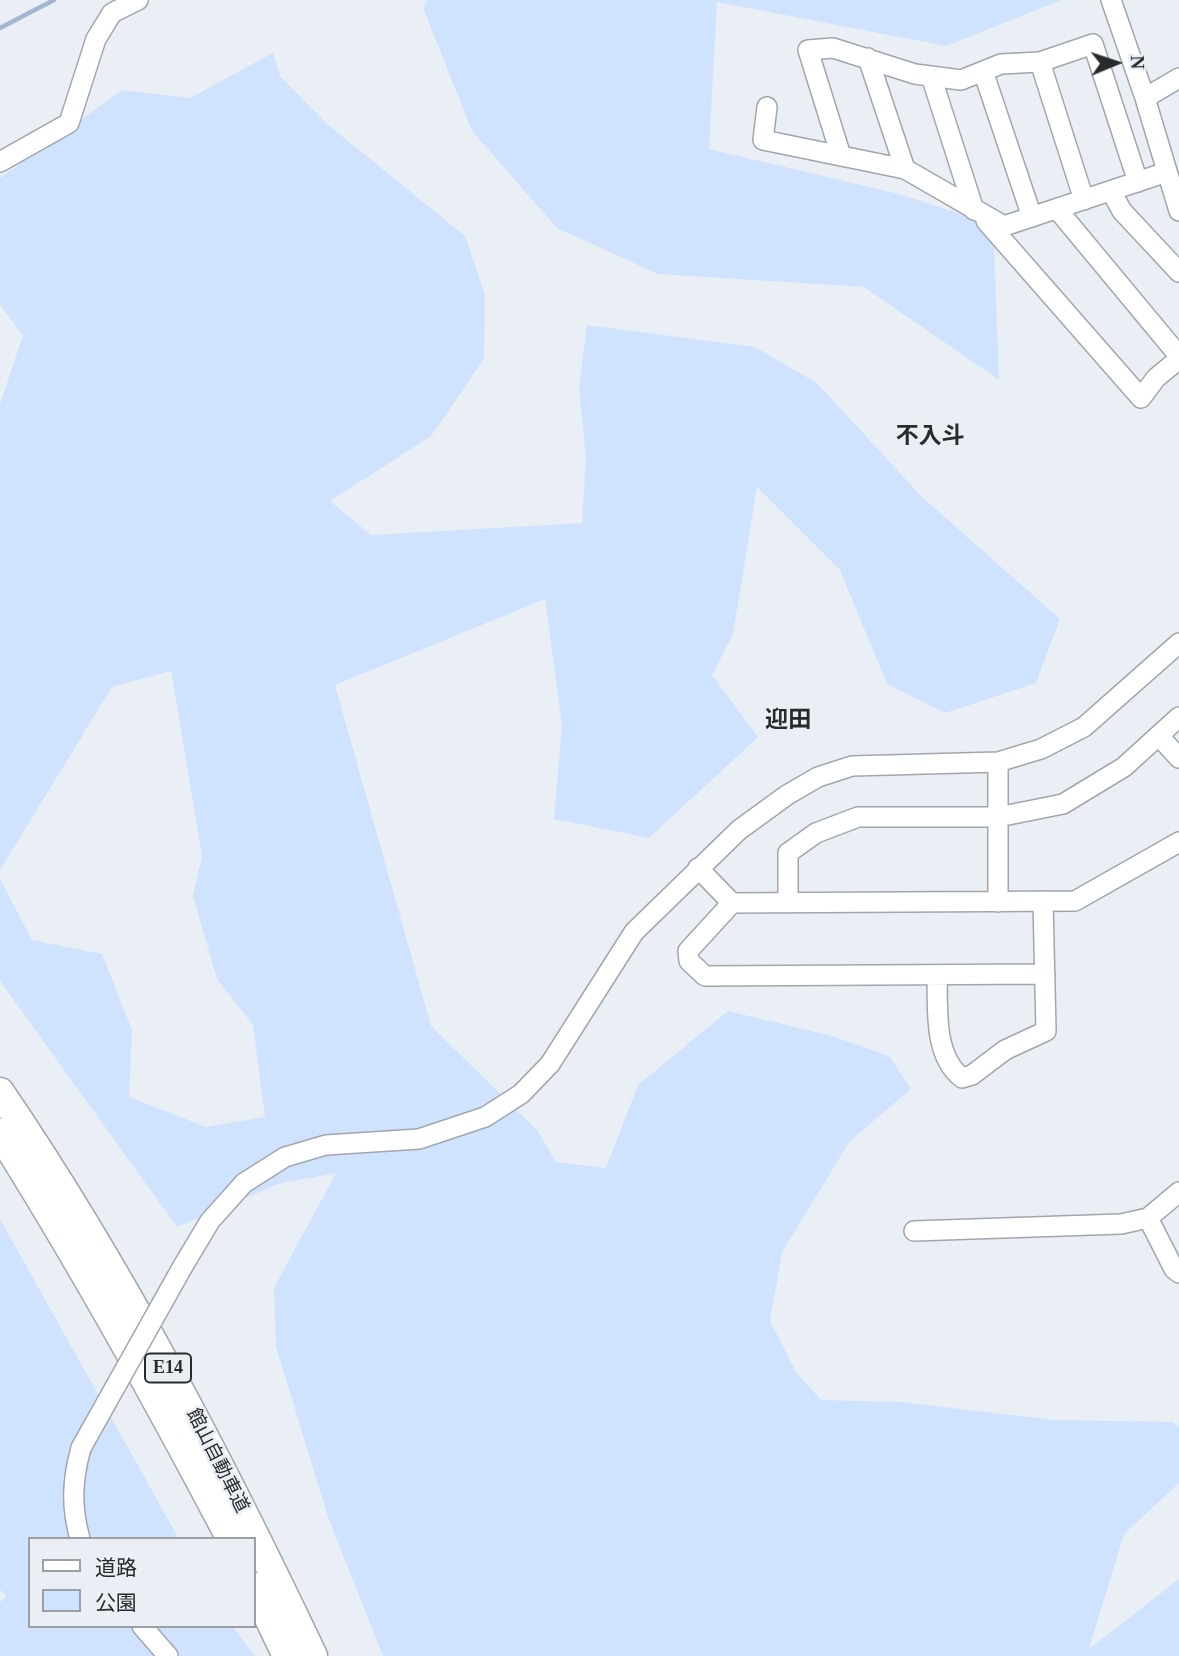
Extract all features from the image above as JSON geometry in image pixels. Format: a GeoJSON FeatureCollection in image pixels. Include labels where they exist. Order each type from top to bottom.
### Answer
{"type":"FeatureCollection","features":[{"type":"Feature","properties":{"kind":"highway","name":"館山自動車道"},"geometry":{"type":"LineString","coordinates":[[0,1092],[97,1243],[172,1373],[257,1537],[313,1656]]}},
{"type":"Feature","properties":{"kind":"highway","name":"館山自動車道"},"geometry":{"type":"LineString","coordinates":[[0,1133],[77,1255],[151,1387],[230,1537]]}},
{"type":"Feature","properties":{"kind":"highway"},"geometry":{"type":"LineString","coordinates":[[256,1591],[287,1656]]}},
{"type":"Feature","properties":{"kind":"street"},"geometry":{"type":"LineString","coordinates":[[0,162],[69,123],[96,39],[112,13],[138,0]]}},
{"type":"Feature","properties":{"kind":"street"},"geometry":{"type":"LineString","coordinates":[[1111,0],[1145,98],[1179,211]]}},
{"type":"Feature","properties":{"kind":"street"},"geometry":{"type":"LineString","coordinates":[[841,156],[808,50],[833,48],[931,76],[961,80],[984,74],[1001,64],[1040,62],[1093,44],[1138,182]]}},
{"type":"Feature","properties":{"kind":"street"},"geometry":{"type":"LineString","coordinates":[[868,58],[905,169]]}},
{"type":"Feature","properties":{"kind":"street"},"geometry":{"type":"LineString","coordinates":[[1040,62],[1084,200]]}},
{"type":"Feature","properties":{"kind":"street"},"geometry":{"type":"LineString","coordinates":[[984,74],[1032,216]]}},
{"type":"Feature","properties":{"kind":"street"},"geometry":{"type":"LineString","coordinates":[[931,76],[977,212],[1141,398],[1156,378],[1179,358],[1057,209]]}},
{"type":"Feature","properties":{"kind":"street"},"geometry":{"type":"LineString","coordinates":[[1145,98],[1179,78]]}},
{"type":"Feature","properties":{"kind":"street"},"geometry":{"type":"LineString","coordinates":[[767,107],[763,140],[905,169],[1004,226],[1167,172]]}},
{"type":"Feature","properties":{"kind":"street"},"geometry":{"type":"LineString","coordinates":[[1111,191],[1122,211],[1179,272]]}},
{"type":"Feature","properties":{"kind":"street"},"geometry":{"type":"LineString","coordinates":[[80,1537],[72,1502],[72,1483],[81,1448],[210,1221],[244,1183],[285,1157],[326,1145],[419,1139],[485,1117],[521,1094],[550,1064],[634,932],[698,867],[739,831],[787,795],[818,777],[852,766],[998,762],[1041,749],[1084,727],[1179,643]]}},
{"type":"Feature","properties":{"kind":"street"},"geometry":{"type":"LineString","coordinates":[[788,903],[788,853],[816,833],[858,817],[998,817],[1063,804],[1124,767],[1179,717]]}},
{"type":"Feature","properties":{"kind":"street"},"geometry":{"type":"LineString","coordinates":[[1159,736],[1179,758]]}},
{"type":"Feature","properties":{"kind":"street"},"geometry":{"type":"LineString","coordinates":[[998,762],[998,902]]}},
{"type":"Feature","properties":{"kind":"street"},"geometry":{"type":"LineString","coordinates":[[698,867],[732,903],[1075,901],[1179,842]]}},
{"type":"Feature","properties":{"kind":"street"},"geometry":{"type":"LineString","coordinates":[[937,975],[939,1038],[955,1073],[962,1078],[972,1075],[1004,1050],[1046,1031],[1043,901]]}},
{"type":"Feature","properties":{"kind":"street"},"geometry":{"type":"LineString","coordinates":[[732,903],[688,951],[689,961],[705,976],[1045,974]]}},
{"type":"Feature","properties":{"kind":"street"},"geometry":{"type":"LineString","coordinates":[[914,1231],[1121,1224],[1148,1217],[1179,1192]]}},
{"type":"Feature","properties":{"kind":"street"},"geometry":{"type":"LineString","coordinates":[[1148,1217],[1174,1269],[1179,1273]]}},
{"type":"Feature","properties":{"kind":"street"},"geometry":{"type":"LineString","coordinates":[[144,1628],[168,1656]]}},
{"type":"Feature","properties":{"kind":"green space"},"geometry":{"type":"Polygon","coordinates":[[[428,0],[1061,0],[946,46],[717,2],[709,149],[899,194],[988,223],[994,247],[999,380],[864,287],[658,274],[557,228],[472,131],[423,8],[428,0]]]}},
{"type":"Feature","properties":{"kind":"green space"},"geometry":{"type":"Polygon","coordinates":[[[273,53],[280,76],[327,124],[465,236],[485,295],[484,359],[431,436],[330,501],[371,535],[582,523],[586,458],[579,387],[587,325],[755,347],[817,383],[922,497],[1060,619],[1036,683],[945,713],[887,684],[840,570],[757,487],[733,634],[712,675],[758,737],[649,838],[554,819],[562,725],[545,599],[335,685],[431,1026],[537,1130],[556,1162],[606,1168],[638,1085],[728,1011],[832,1036],[889,1056],[911,1089],[850,1141],[782,1252],[770,1321],[796,1372],[821,1400],[901,1402],[1054,1420],[1173,1422],[1179,1427],[1179,1483],[1124,1534],[1089,1649],[1179,1579],[1179,1656],[383,1656],[328,1517],[276,1347],[274,1288],[336,1173],[281,1183],[177,1227],[0,981],[0,879],[32,940],[102,954],[132,1030],[129,1097],[206,1127],[265,1117],[253,1025],[217,979],[193,896],[202,856],[171,671],[112,687],[0,870],[0,404],[23,335],[0,305],[0,178],[122,90],[190,98],[273,53]]]}},
{"type":"Feature","properties":{"kind":"green space"},"geometry":{"type":"Polygon","coordinates":[[[0,1219],[178,1537],[28,1537],[28,1628],[234,1628],[255,1656],[0,1656],[0,1602],[7,1596],[0,1590],[0,1219]]]}},
{"type":"Feature","properties":{"kind":"waterway"},"geometry":{"type":"LineString","coordinates":[[0,28],[54,0]]}},
{"type":"Feature","properties":{"kind":"district","name":"不入斗"},"geometry":{"type":"Point","coordinates":[930,437]}},
{"type":"Feature","properties":{"kind":"district","name":"迎田"},"geometry":{"type":"Point","coordinates":[788,721]}}]}
